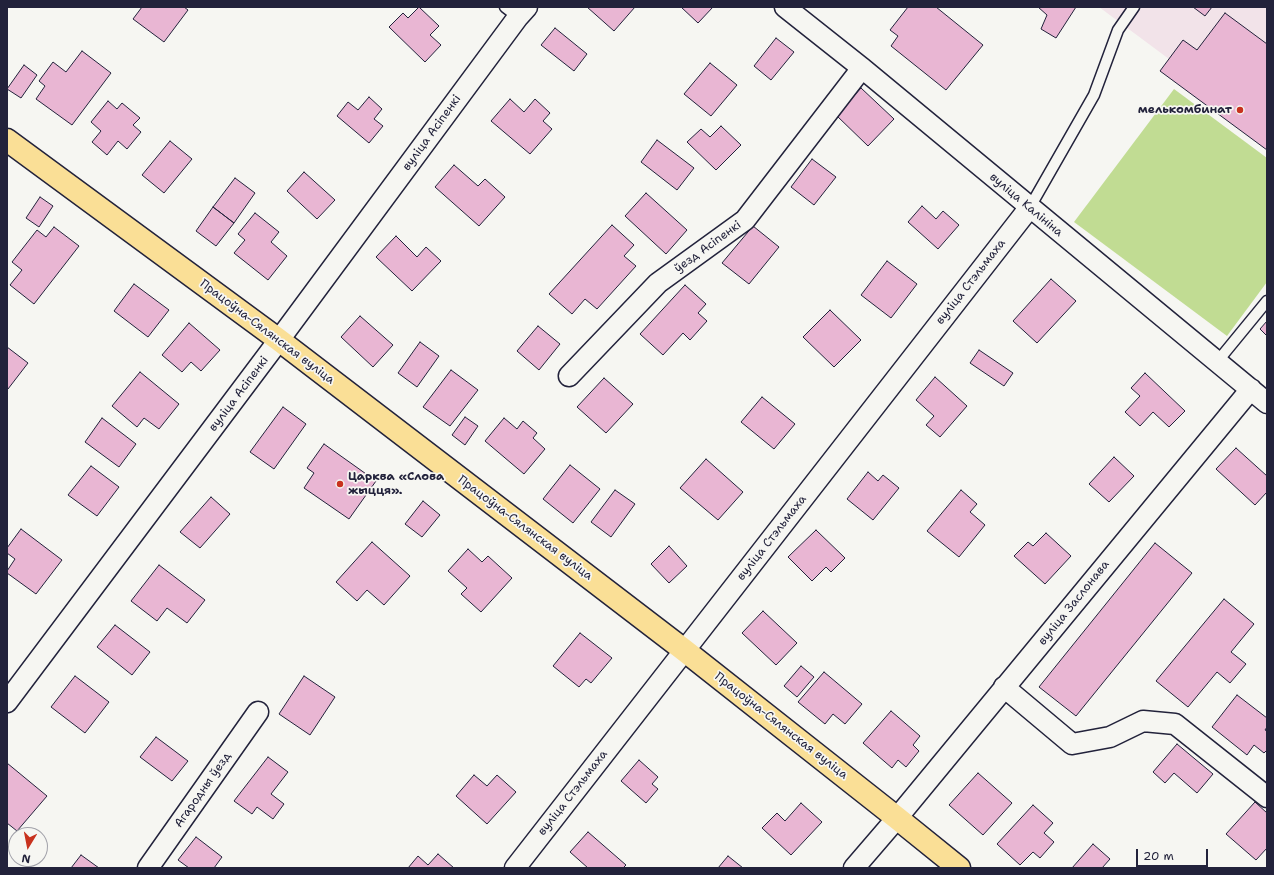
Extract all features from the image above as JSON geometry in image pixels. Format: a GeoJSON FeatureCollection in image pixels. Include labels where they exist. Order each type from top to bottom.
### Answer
{"type":"FeatureCollection","features":[{"type":"Feature","properties":{"kind":"main road","name":"Працоўна-Сялянская вуліца"},"geometry":{"type":"LineString","coordinates":[[7,140],[279,340],[684,650],[959,868]]}},
{"type":"Feature","properties":{"kind":"street","name":"вуліца Калініна"},"geometry":{"type":"LineString","coordinates":[[785,7],[862,68],[1267,403]]}},
{"type":"Feature","properties":{"kind":"street","name":"вуліца Асіпенкі"},"geometry":{"type":"LineString","coordinates":[[7,702],[279,340],[517,10]]}},
{"type":"Feature","properties":{"kind":"street","name":"ўезд Асіпенкі"},"geometry":{"type":"LineString","coordinates":[[570,376],[658,283],[745,220],[862,68]]}},
{"type":"Feature","properties":{"kind":"street","name":"вуліца Стэльмаха"},"geometry":{"type":"LineString","coordinates":[[515,868],[1030,207]]}},
{"type":"Feature","properties":{"kind":"street","name":"вуліца Заслонава"},"geometry":{"type":"LineString","coordinates":[[854,868],[897,818],[1250,389]]}},
{"type":"Feature","properties":{"kind":"street"},"geometry":{"type":"LineString","coordinates":[[1004,687],[1072,744],[1110,737],[1143,721],[1175,724],[1267,797]]}},
{"type":"Feature","properties":{"kind":"street","name":"Агародны ўезд"},"geometry":{"type":"LineString","coordinates":[[148,868],[258,712]]}},
{"type":"Feature","properties":{"kind":"lane"},"geometry":{"type":"LineString","coordinates":[[1030,207],[1094,95],[1118,30],[1134,7]]}},
{"type":"Feature","properties":{"kind":"lane"},"geometry":{"type":"LineString","coordinates":[[1217,362],[1267,302]]}},
{"type":"Feature","properties":{"kind":"shaded area"},"geometry":{"type":"Polygon","coordinates":[[[1099,7],[1267,7],[1267,149],[1169,59],[1099,7]]]}},
{"type":"Feature","properties":{"kind":"green space"},"geometry":{"type":"Polygon","coordinates":[[[1174,89],[1267,158],[1267,282],[1227,336],[1074,222],[1174,89]]]}},
{"type":"Feature","properties":{"kind":"building"},"geometry":{"type":"Polygon","coordinates":[[[142,7],[184,7],[188,10],[164,42],[133,19],[142,7]]]}},
{"type":"Feature","properties":{"kind":"building"},"geometry":{"type":"Polygon","coordinates":[[[419,7],[439,26],[430,35],[441,45],[425,62],[389,27],[403,13],[408,18],[419,7]]]}},
{"type":"Feature","properties":{"kind":"building"},"geometry":{"type":"Polygon","coordinates":[[[587,7],[635,7],[614,31],[587,7]]]}},
{"type":"Feature","properties":{"kind":"building"},"geometry":{"type":"Polygon","coordinates":[[[681,7],[713,7],[698,23],[681,7]]]}},
{"type":"Feature","properties":{"kind":"building"},"geometry":{"type":"Polygon","coordinates":[[[908,7],[936,7],[983,45],[946,90],[891,46],[898,36],[890,30],[908,7]]]}},
{"type":"Feature","properties":{"kind":"building"},"geometry":{"type":"Polygon","coordinates":[[[1038,7],[1076,7],[1056,38],[1041,29],[1047,15],[1038,7]]]}},
{"type":"Feature","properties":{"kind":"building"},"geometry":{"type":"Polygon","coordinates":[[[1193,7],[1212,7],[1205,16],[1193,7]]]}},
{"type":"Feature","properties":{"kind":"building","name":"мелькомбинат"},"geometry":{"type":"Polygon","coordinates":[[[1225,13],[1267,44],[1267,150],[1160,71],[1183,40],[1197,50],[1225,13]]]}},
{"type":"Feature","properties":{"kind":"building"},"geometry":{"type":"Polygon","coordinates":[[[555,28],[587,54],[574,71],[541,45],[555,28]]]}},
{"type":"Feature","properties":{"kind":"building"},"geometry":{"type":"Polygon","coordinates":[[[776,38],[794,52],[771,80],[754,66],[776,38]]]}},
{"type":"Feature","properties":{"kind":"building"},"geometry":{"type":"Polygon","coordinates":[[[82,51],[111,73],[72,125],[36,99],[45,86],[39,81],[53,62],[66,72],[82,51]]]}},
{"type":"Feature","properties":{"kind":"building"},"geometry":{"type":"Polygon","coordinates":[[[710,63],[737,85],[711,116],[684,94],[710,63]]]}},
{"type":"Feature","properties":{"kind":"building"},"geometry":{"type":"Polygon","coordinates":[[[24,65],[37,75],[21,98],[7,89],[24,65]]]}},
{"type":"Feature","properties":{"kind":"building"},"geometry":{"type":"Polygon","coordinates":[[[861,88],[894,119],[868,146],[836,115],[861,88]]]}},
{"type":"Feature","properties":{"kind":"building"},"geometry":{"type":"Polygon","coordinates":[[[369,97],[382,109],[374,119],[383,126],[369,143],[337,116],[348,102],[358,110],[369,97]]]}},
{"type":"Feature","properties":{"kind":"building"},"geometry":{"type":"Polygon","coordinates":[[[510,99],[524,112],[535,99],[550,113],[543,121],[552,129],[530,154],[491,121],[510,99]]]}},
{"type":"Feature","properties":{"kind":"building"},"geometry":{"type":"Polygon","coordinates":[[[108,101],[117,109],[122,103],[140,118],[133,125],[141,132],[127,149],[118,141],[107,155],[92,142],[101,131],[91,122],[108,101]]]}},
{"type":"Feature","properties":{"kind":"building"},"geometry":{"type":"Polygon","coordinates":[[[721,126],[741,145],[716,170],[687,142],[701,129],[710,137],[721,126]]]}},
{"type":"Feature","properties":{"kind":"building"},"geometry":{"type":"Polygon","coordinates":[[[657,140],[694,168],[677,190],[641,162],[657,140]]]}},
{"type":"Feature","properties":{"kind":"building"},"geometry":{"type":"Polygon","coordinates":[[[170,141],[192,159],[164,193],[142,175],[170,141]]]}},
{"type":"Feature","properties":{"kind":"building"},"geometry":{"type":"Polygon","coordinates":[[[812,159],[836,177],[814,205],[791,187],[812,159]]]}},
{"type":"Feature","properties":{"kind":"building"},"geometry":{"type":"Polygon","coordinates":[[[454,165],[478,186],[485,179],[505,197],[479,226],[435,187],[454,165]]]}},
{"type":"Feature","properties":{"kind":"building"},"geometry":{"type":"Polygon","coordinates":[[[304,172],[335,200],[317,219],[287,191],[304,172]]]}},
{"type":"Feature","properties":{"kind":"building"},"geometry":{"type":"Polygon","coordinates":[[[235,178],[255,193],[234,223],[213,207],[235,178]]]}},
{"type":"Feature","properties":{"kind":"building"},"geometry":{"type":"Polygon","coordinates":[[[646,193],[687,230],[666,254],[625,216],[646,193]]]}},
{"type":"Feature","properties":{"kind":"building"},"geometry":{"type":"Polygon","coordinates":[[[40,197],[53,206],[39,227],[26,218],[40,197]]]}},
{"type":"Feature","properties":{"kind":"building"},"geometry":{"type":"Polygon","coordinates":[[[922,206],[936,219],[943,211],[959,225],[938,249],[908,222],[922,206]]]}},
{"type":"Feature","properties":{"kind":"building"},"geometry":{"type":"Polygon","coordinates":[[[213,207],[234,223],[216,246],[196,231],[213,207]]]}},
{"type":"Feature","properties":{"kind":"building"},"geometry":{"type":"Polygon","coordinates":[[[255,213],[279,232],[271,242],[287,256],[268,280],[234,253],[245,240],[238,234],[255,213]]]}},
{"type":"Feature","properties":{"kind":"building"},"geometry":{"type":"Polygon","coordinates":[[[612,225],[634,245],[624,256],[636,266],[597,309],[585,299],[572,314],[549,294],[612,225]]]}},
{"type":"Feature","properties":{"kind":"building"},"geometry":{"type":"Polygon","coordinates":[[[753,226],[779,247],[749,284],[722,263],[753,226]]]}},
{"type":"Feature","properties":{"kind":"building"},"geometry":{"type":"Polygon","coordinates":[[[54,227],[79,246],[34,304],[10,285],[22,270],[12,262],[37,230],[46,237],[54,227]]]}},
{"type":"Feature","properties":{"kind":"building"},"geometry":{"type":"Polygon","coordinates":[[[396,236],[417,257],[426,247],[441,261],[412,291],[376,257],[396,236]]]}},
{"type":"Feature","properties":{"kind":"building"},"geometry":{"type":"Polygon","coordinates":[[[887,261],[917,284],[891,318],[861,295],[887,261]]]}},
{"type":"Feature","properties":{"kind":"building"},"geometry":{"type":"Polygon","coordinates":[[[1051,279],[1076,301],[1037,343],[1013,321],[1051,279]]]}},
{"type":"Feature","properties":{"kind":"building"},"geometry":{"type":"Polygon","coordinates":[[[134,284],[169,310],[148,337],[114,311],[134,284]]]}},
{"type":"Feature","properties":{"kind":"building"},"geometry":{"type":"Polygon","coordinates":[[[685,285],[706,304],[698,313],[707,321],[690,340],[683,333],[663,355],[640,334],[685,285]]]}},
{"type":"Feature","properties":{"kind":"building"},"geometry":{"type":"Polygon","coordinates":[[[830,310],[861,340],[834,367],[803,337],[830,310]]]}},
{"type":"Feature","properties":{"kind":"building"},"geometry":{"type":"Polygon","coordinates":[[[360,316],[393,345],[373,367],[341,337],[360,316]]]}},
{"type":"Feature","properties":{"kind":"building"},"geometry":{"type":"Polygon","coordinates":[[[1267,321],[1267,336],[1260,329],[1267,321]]]}},
{"type":"Feature","properties":{"kind":"building"},"geometry":{"type":"Polygon","coordinates":[[[189,323],[220,350],[201,371],[191,362],[182,372],[162,355],[189,323]]]}},
{"type":"Feature","properties":{"kind":"building"},"geometry":{"type":"Polygon","coordinates":[[[538,326],[560,344],[539,370],[517,351],[538,326]]]}},
{"type":"Feature","properties":{"kind":"building"},"geometry":{"type":"Polygon","coordinates":[[[420,342],[439,356],[417,387],[398,373],[420,342]]]}},
{"type":"Feature","properties":{"kind":"building"},"geometry":{"type":"Polygon","coordinates":[[[7,347],[28,363],[8,389],[7,388],[7,347]]]}},
{"type":"Feature","properties":{"kind":"building"},"geometry":{"type":"Polygon","coordinates":[[[979,350],[1013,373],[1004,386],[970,363],[979,350]]]}},
{"type":"Feature","properties":{"kind":"building"},"geometry":{"type":"Polygon","coordinates":[[[451,370],[478,390],[450,426],[423,407],[451,370]]]}},
{"type":"Feature","properties":{"kind":"building"},"geometry":{"type":"Polygon","coordinates":[[[140,372],[179,404],[159,429],[144,418],[137,427],[112,406],[140,372]]]}},
{"type":"Feature","properties":{"kind":"building"},"geometry":{"type":"Polygon","coordinates":[[[1145,373],[1185,411],[1169,427],[1153,412],[1140,426],[1125,412],[1140,396],[1131,388],[1145,373]]]}},
{"type":"Feature","properties":{"kind":"building"},"geometry":{"type":"Polygon","coordinates":[[[935,377],[967,406],[940,437],[926,425],[934,416],[916,400],[935,377]]]}},
{"type":"Feature","properties":{"kind":"building"},"geometry":{"type":"Polygon","coordinates":[[[604,378],[633,404],[606,433],[577,407],[604,378]]]}},
{"type":"Feature","properties":{"kind":"building"},"geometry":{"type":"Polygon","coordinates":[[[762,397],[795,424],[774,449],[741,422],[762,397]]]}},
{"type":"Feature","properties":{"kind":"building"},"geometry":{"type":"Polygon","coordinates":[[[283,407],[306,424],[274,469],[250,452],[283,407]]]}},
{"type":"Feature","properties":{"kind":"building"},"geometry":{"type":"Polygon","coordinates":[[[465,417],[478,426],[465,445],[452,435],[465,417]]]}},
{"type":"Feature","properties":{"kind":"building"},"geometry":{"type":"Polygon","coordinates":[[[102,418],[136,444],[119,467],[85,442],[102,418]]]}},
{"type":"Feature","properties":{"kind":"building"},"geometry":{"type":"Polygon","coordinates":[[[504,418],[517,429],[523,421],[537,433],[533,438],[545,449],[524,474],[485,441],[504,418]]]}},
{"type":"Feature","properties":{"kind":"building","name":"Царква «Слова жыцця»."},"geometry":{"type":"Polygon","coordinates":[[[324,444],[376,481],[349,519],[304,488],[314,473],[307,468],[324,444]]]}},
{"type":"Feature","properties":{"kind":"building"},"geometry":{"type":"Polygon","coordinates":[[[1236,448],[1267,476],[1267,492],[1255,505],[1216,469],[1236,448]]]}},
{"type":"Feature","properties":{"kind":"building"},"geometry":{"type":"Polygon","coordinates":[[[1114,457],[1134,476],[1109,502],[1089,484],[1114,457]]]}},
{"type":"Feature","properties":{"kind":"building"},"geometry":{"type":"Polygon","coordinates":[[[706,459],[743,492],[718,520],[680,488],[706,459]]]}},
{"type":"Feature","properties":{"kind":"building"},"geometry":{"type":"Polygon","coordinates":[[[570,465],[600,489],[573,523],[543,499],[570,465]]]}},
{"type":"Feature","properties":{"kind":"building"},"geometry":{"type":"Polygon","coordinates":[[[91,466],[119,487],[97,516],[68,495],[91,466]]]}},
{"type":"Feature","properties":{"kind":"building"},"geometry":{"type":"Polygon","coordinates":[[[868,472],[878,481],[883,475],[899,488],[873,520],[847,499],[868,472]]]}},
{"type":"Feature","properties":{"kind":"building"},"geometry":{"type":"Polygon","coordinates":[[[615,490],[635,504],[611,537],[591,522],[615,490]]]}},
{"type":"Feature","properties":{"kind":"building"},"geometry":{"type":"Polygon","coordinates":[[[961,490],[977,504],[970,512],[985,525],[959,557],[927,531],[961,490]]]}},
{"type":"Feature","properties":{"kind":"building"},"geometry":{"type":"Polygon","coordinates":[[[211,497],[230,514],[200,548],[180,532],[211,497]]]}},
{"type":"Feature","properties":{"kind":"building"},"geometry":{"type":"Polygon","coordinates":[[[423,501],[440,515],[422,537],[405,524],[423,501]]]}},
{"type":"Feature","properties":{"kind":"building"},"geometry":{"type":"Polygon","coordinates":[[[21,529],[62,560],[36,594],[7,573],[15,559],[7,553],[7,548],[21,529]]]}},
{"type":"Feature","properties":{"kind":"building"},"geometry":{"type":"Polygon","coordinates":[[[816,530],[845,558],[831,572],[826,567],[812,581],[788,557],[816,530]]]}},
{"type":"Feature","properties":{"kind":"building"},"geometry":{"type":"Polygon","coordinates":[[[1046,533],[1071,556],[1045,584],[1014,556],[1028,542],[1033,546],[1046,533]]]}},
{"type":"Feature","properties":{"kind":"building"},"geometry":{"type":"Polygon","coordinates":[[[372,542],[410,576],[384,605],[367,590],[357,601],[336,582],[372,542]]]}},
{"type":"Feature","properties":{"kind":"building"},"geometry":{"type":"Polygon","coordinates":[[[1155,543],[1192,573],[1076,716],[1039,687],[1155,543]]]}},
{"type":"Feature","properties":{"kind":"building"},"geometry":{"type":"Polygon","coordinates":[[[669,546],[687,566],[669,583],[651,564],[669,546]]]}},
{"type":"Feature","properties":{"kind":"building"},"geometry":{"type":"Polygon","coordinates":[[[468,549],[482,562],[488,556],[512,578],[481,612],[461,594],[467,588],[448,571],[468,549]]]}},
{"type":"Feature","properties":{"kind":"building"},"geometry":{"type":"Polygon","coordinates":[[[159,565],[205,600],[187,623],[167,608],[157,621],[131,601],[159,565]]]}},
{"type":"Feature","properties":{"kind":"building"},"geometry":{"type":"Polygon","coordinates":[[[1224,599],[1254,624],[1231,652],[1246,664],[1230,683],[1217,672],[1188,707],[1156,681],[1224,599]]]}},
{"type":"Feature","properties":{"kind":"building"},"geometry":{"type":"Polygon","coordinates":[[[763,611],[797,643],[776,665],[742,633],[763,611]]]}},
{"type":"Feature","properties":{"kind":"building"},"geometry":{"type":"Polygon","coordinates":[[[115,625],[150,652],[132,675],[97,647],[115,625]]]}},
{"type":"Feature","properties":{"kind":"building"},"geometry":{"type":"Polygon","coordinates":[[[580,633],[612,658],[591,683],[586,679],[579,687],[553,666],[580,633]]]}},
{"type":"Feature","properties":{"kind":"building"},"geometry":{"type":"Polygon","coordinates":[[[801,666],[814,677],[797,697],[784,686],[801,666]]]}},
{"type":"Feature","properties":{"kind":"building"},"geometry":{"type":"Polygon","coordinates":[[[824,672],[862,704],[845,724],[833,714],[825,724],[798,702],[824,672]]]}},
{"type":"Feature","properties":{"kind":"building"},"geometry":{"type":"Polygon","coordinates":[[[75,676],[109,702],[85,733],[51,707],[75,676]]]}},
{"type":"Feature","properties":{"kind":"building"},"geometry":{"type":"Polygon","coordinates":[[[304,676],[335,697],[310,735],[279,714],[304,676]]]}},
{"type":"Feature","properties":{"kind":"building"},"geometry":{"type":"Polygon","coordinates":[[[1237,695],[1267,718],[1267,727],[1265,730],[1267,731],[1267,750],[1264,753],[1254,745],[1247,755],[1212,727],[1237,695]]]}},
{"type":"Feature","properties":{"kind":"building"},"geometry":{"type":"Polygon","coordinates":[[[891,711],[920,736],[913,745],[919,751],[906,767],[898,760],[892,768],[863,743],[891,711]]]}},
{"type":"Feature","properties":{"kind":"building"},"geometry":{"type":"Polygon","coordinates":[[[156,737],[188,761],[172,781],[140,757],[156,737]]]}},
{"type":"Feature","properties":{"kind":"building"},"geometry":{"type":"Polygon","coordinates":[[[1177,744],[1213,774],[1197,793],[1174,773],[1165,783],[1153,772],[1177,744]]]}},
{"type":"Feature","properties":{"kind":"building"},"geometry":{"type":"Polygon","coordinates":[[[268,757],[288,772],[271,794],[284,804],[273,819],[257,807],[252,814],[234,801],[268,757]]]}},
{"type":"Feature","properties":{"kind":"building"},"geometry":{"type":"Polygon","coordinates":[[[639,760],[658,777],[652,784],[658,789],[646,803],[621,781],[639,760]]]}},
{"type":"Feature","properties":{"kind":"building"},"geometry":{"type":"Polygon","coordinates":[[[7,763],[47,796],[20,827],[12,827],[7,823],[7,763]]]}},
{"type":"Feature","properties":{"kind":"building"},"geometry":{"type":"Polygon","coordinates":[[[978,773],[1012,803],[983,835],[949,805],[978,773]]]}},
{"type":"Feature","properties":{"kind":"building"},"geometry":{"type":"Polygon","coordinates":[[[474,775],[487,786],[497,775],[516,792],[487,824],[456,796],[474,775]]]}},
{"type":"Feature","properties":{"kind":"building"},"geometry":{"type":"Polygon","coordinates":[[[1255,802],[1267,813],[1267,848],[1256,860],[1226,834],[1255,802]]]}},
{"type":"Feature","properties":{"kind":"building"},"geometry":{"type":"Polygon","coordinates":[[[801,803],[822,822],[791,855],[762,828],[777,813],[785,821],[801,803]]]}},
{"type":"Feature","properties":{"kind":"building"},"geometry":{"type":"Polygon","coordinates":[[[1033,805],[1053,823],[1044,833],[1054,842],[1040,858],[1033,852],[1020,865],[997,844],[1033,805]]]}},
{"type":"Feature","properties":{"kind":"building"},"geometry":{"type":"Polygon","coordinates":[[[588,832],[626,865],[623,868],[588,868],[570,852],[588,832]]]}},
{"type":"Feature","properties":{"kind":"building"},"geometry":{"type":"Polygon","coordinates":[[[196,837],[222,857],[214,868],[189,868],[178,860],[196,837]]]}},
{"type":"Feature","properties":{"kind":"building"},"geometry":{"type":"Polygon","coordinates":[[[1093,844],[1110,859],[1102,868],[1072,868],[1093,844]]]}},
{"type":"Feature","properties":{"kind":"building"},"geometry":{"type":"Polygon","coordinates":[[[438,854],[454,868],[408,868],[418,856],[428,865],[438,854]]]}},
{"type":"Feature","properties":{"kind":"building"},"geometry":{"type":"Polygon","coordinates":[[[81,855],[99,868],[71,868],[81,855]]]}},
{"type":"Feature","properties":{"kind":"building"},"geometry":{"type":"Polygon","coordinates":[[[728,856],[743,868],[718,868],[728,856]]]}},
{"type":"Feature","properties":{"kind":"place","name":"мелькомбинат"},"geometry":{"type":"Point","coordinates":[1240,110]}},
{"type":"Feature","properties":{"kind":"place","name":"Царква «Слова жыцця»."},"geometry":{"type":"Point","coordinates":[340,484]}}]}
